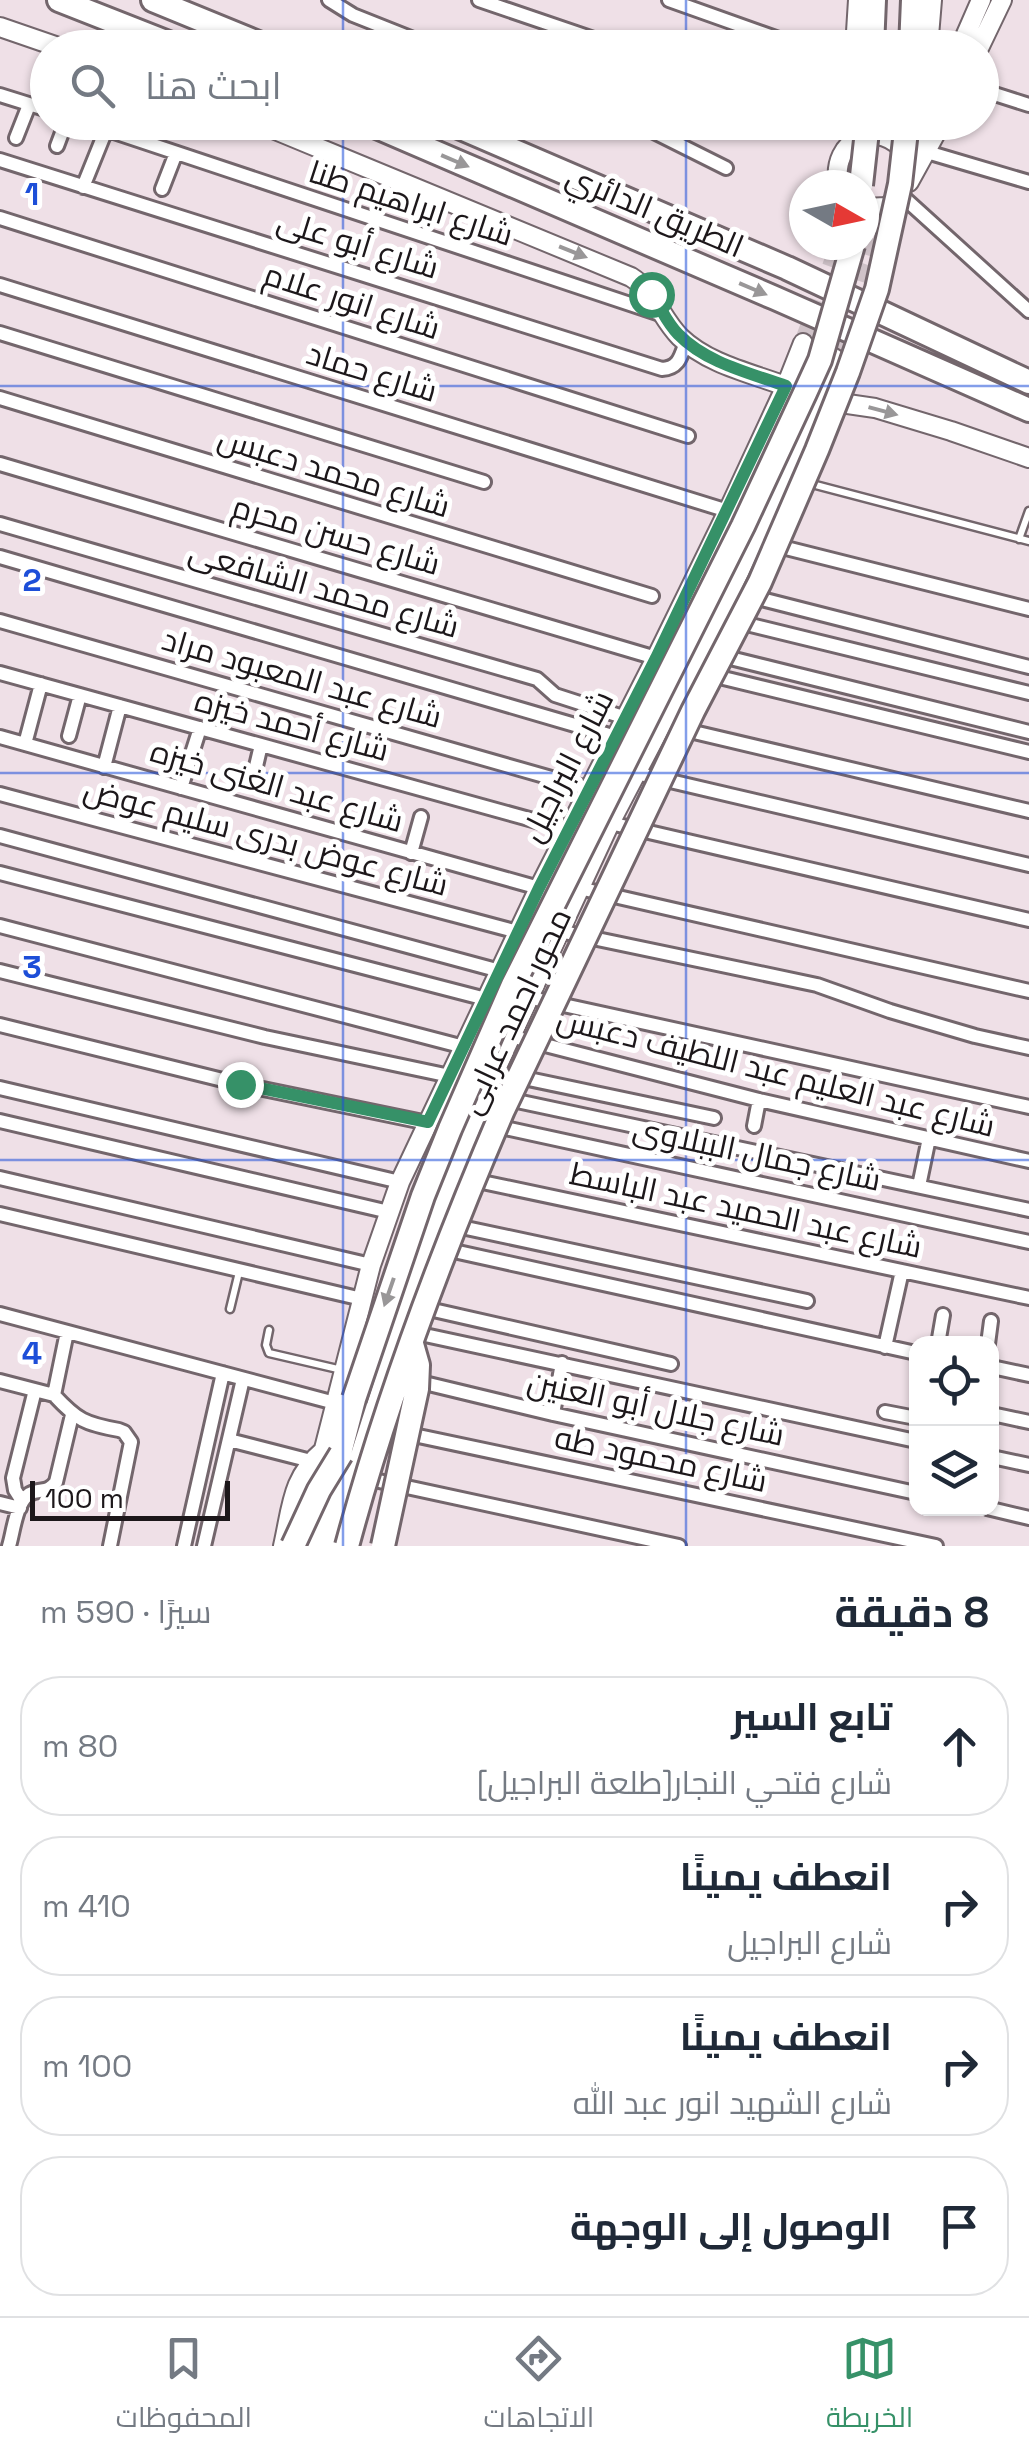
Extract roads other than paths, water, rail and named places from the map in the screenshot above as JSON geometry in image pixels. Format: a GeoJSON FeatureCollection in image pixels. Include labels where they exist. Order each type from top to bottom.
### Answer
{"type":"FeatureCollection","features":[{"type":"Feature","properties":{"kind":"highway"},"geometry":{"type":"LineString","coordinates":[[59,0],[135,30]]}},
{"type":"Feature","properties":{"kind":"highway"},"geometry":{"type":"LineString","coordinates":[[153,0],[227,30]]}},
{"type":"Feature","properties":{"kind":"highway"},"geometry":{"type":"LineString","coordinates":[[873,30],[874,0]]}},
{"type":"Feature","properties":{"kind":"highway"},"geometry":{"type":"LineString","coordinates":[[913,0],[923,30]]}},
{"type":"Feature","properties":{"kind":"highway","name":"الطريق الدائري"},"geometry":{"type":"LineString","coordinates":[[407,140],[1029,410]]}},
{"type":"Feature","properties":{"kind":"highway","name":"الطريق الدائري"},"geometry":{"type":"LineString","coordinates":[[489,140],[787,268],[1029,382]]}},
{"type":"Feature","properties":{"kind":"highway"},"geometry":{"type":"LineString","coordinates":[[863,170],[866,140]]}},
{"type":"Feature","properties":{"kind":"highway","name":"محور احمد عرابى"},"geometry":{"type":"LineString","coordinates":[[350,1546],[406,1336],[502,1110],[693,711],[760,582],[848,372],[877,289],[905,140]]}},
{"type":"Feature","properties":{"kind":"highway","name":"محور احمد عرابى"},"geometry":{"type":"LineString","coordinates":[[316,1546],[325,1455],[354,1399],[450,1129],[514,985],[743,526],[820,360],[849,260]]}},
{"type":"Feature","properties":{"kind":"highway"},"geometry":{"type":"LineString","coordinates":[[383,1546],[417,1389],[418,1365],[406,1336]]}},
{"type":"Feature","properties":{"kind":"highway"},"geometry":{"type":"LineString","coordinates":[[296,1546],[319,1490],[325,1455]]}},
{"type":"Feature","properties":{"kind":"street"},"geometry":{"type":"LineString","coordinates":[[329,0],[353,15],[391,30]]}},
{"type":"Feature","properties":{"kind":"street"},"geometry":{"type":"LineString","coordinates":[[479,0],[567,30]]}},
{"type":"Feature","properties":{"kind":"street"},"geometry":{"type":"LineString","coordinates":[[669,0],[753,30]]}},
{"type":"Feature","properties":{"kind":"street"},"geometry":{"type":"LineString","coordinates":[[856,30],[858,0]]}},
{"type":"Feature","properties":{"kind":"street"},"geometry":{"type":"LineString","coordinates":[[929,30],[932,0]]}},
{"type":"Feature","properties":{"kind":"street"},"geometry":{"type":"LineString","coordinates":[[968,30],[981,0]]}},
{"type":"Feature","properties":{"kind":"street"},"geometry":{"type":"LineString","coordinates":[[987,30],[1002,0]]}},
{"type":"Feature","properties":{"kind":"street"},"geometry":{"type":"LineString","coordinates":[[0,27],[30,37]]}},
{"type":"Feature","properties":{"kind":"street"},"geometry":{"type":"LineString","coordinates":[[0,95],[30,104],[16,138]]}},
{"type":"Feature","properties":{"kind":"street"},"geometry":{"type":"LineString","coordinates":[[999,95],[1029,105]]}},
{"type":"Feature","properties":{"kind":"street"},"geometry":{"type":"LineString","coordinates":[[57,146],[59,140]]}},
{"type":"Feature","properties":{"kind":"street"},"geometry":{"type":"LineString","coordinates":[[83,187],[102,140]]}},
{"type":"Feature","properties":{"kind":"street","name":"شارع ابراهيم طنا"},"geometry":{"type":"LineString","coordinates":[[136,140],[663,315]]}},
{"type":"Feature","properties":{"kind":"street"},"geometry":{"type":"LineString","coordinates":[[300,140],[631,276],[651,294],[686,342],[708,356],[817,399],[875,408],[1029,458]]}},
{"type":"Feature","properties":{"kind":"street"},"geometry":{"type":"LineString","coordinates":[[670,140],[726,168]]}},
{"type":"Feature","properties":{"kind":"street"},"geometry":{"type":"LineString","coordinates":[[837,170],[843,140]]}},
{"type":"Feature","properties":{"kind":"street"},"geometry":{"type":"LineString","coordinates":[[840,156],[858,140]]}},
{"type":"Feature","properties":{"kind":"street"},"geometry":{"type":"LineString","coordinates":[[889,140],[904,152]]}},
{"type":"Feature","properties":{"kind":"street"},"geometry":{"type":"LineString","coordinates":[[906,140],[904,152],[911,174],[906,189]]}},
{"type":"Feature","properties":{"kind":"street"},"geometry":{"type":"LineString","coordinates":[[904,152],[912,140]]}},
{"type":"Feature","properties":{"kind":"street"},"geometry":{"type":"LineString","coordinates":[[879,227],[886,208],[906,189],[933,140]]}},
{"type":"Feature","properties":{"kind":"street"},"geometry":{"type":"LineString","coordinates":[[927,152],[1029,182]]}},
{"type":"Feature","properties":{"kind":"street"},"geometry":{"type":"LineString","coordinates":[[162,189],[176,153]]}},
{"type":"Feature","properties":{"kind":"street","name":"شارع أبو على"},"geometry":{"type":"LineString","coordinates":[[0,160],[662,368],[677,363],[686,342]]}},
{"type":"Feature","properties":{"kind":"street"},"geometry":{"type":"LineString","coordinates":[[906,189],[1029,311]]}},
{"type":"Feature","properties":{"kind":"street"},"geometry":{"type":"LineString","coordinates":[[879,208],[886,208]]}},
{"type":"Feature","properties":{"kind":"street","name":"شارع انور علام"},"geometry":{"type":"LineString","coordinates":[[0,218],[688,436]]}},
{"type":"Feature","properties":{"kind":"street","name":"شارع حماد"},"geometry":{"type":"LineString","coordinates":[[0,286],[728,511]]}},
{"type":"Feature","properties":{"kind":"street"},"geometry":{"type":"LineString","coordinates":[[0,333],[484,482]]}},
{"type":"Feature","properties":{"kind":"street","name":"شارع البراجيل"},"geometry":{"type":"LineString","coordinates":[[283,1546],[292,1496],[301,1475],[325,1455],[334,1404],[371,1265],[400,1182],[539,888],[728,511],[804,343]]}},
{"type":"Feature","properties":{"kind":"street","name":"شارع البراجيل"},"geometry":{"type":"LineString","coordinates":[[370,1433],[383,1382],[406,1336],[408,1304],[434,1221],[484,1094],[610,823],[718,617],[784,477],[834,358]]}},
{"type":"Feature","properties":{"kind":"street","name":"شارع محمد دعبس"},"geometry":{"type":"LineString","coordinates":[[0,398],[652,596]]}},
{"type":"Feature","properties":{"kind":"street","name":"شارع حسن محرم"},"geometry":{"type":"LineString","coordinates":[[0,464],[656,658]]}},
{"type":"Feature","properties":{"kind":"street","name":"شارع محمد الشافعى"},"geometry":{"type":"LineString","coordinates":[[0,524],[538,680],[554,695],[626,718]]}},
{"type":"Feature","properties":{"kind":"street"},"geometry":{"type":"LineString","coordinates":[[754,540],[1029,609]]}},
{"type":"Feature","properties":{"kind":"street"},"geometry":{"type":"LineString","coordinates":[[0,557],[616,736]]}},
{"type":"Feature","properties":{"kind":"street"},"geometry":{"type":"LineString","coordinates":[[730,591],[1029,668]]}},
{"type":"Feature","properties":{"kind":"street"},"geometry":{"type":"LineString","coordinates":[[718,617],[1029,693]]}},
{"type":"Feature","properties":{"kind":"street","name":"شارع عبد المعبود مراد"},"geometry":{"type":"LineString","coordinates":[[0,620],[590,789]]}},
{"type":"Feature","properties":{"kind":"street"},"geometry":{"type":"LineString","coordinates":[[701,650],[1029,732]]}},
{"type":"Feature","properties":{"kind":"street"},"geometry":{"type":"LineString","coordinates":[[691,670],[1029,752]]}},
{"type":"Feature","properties":{"kind":"street","name":"شارع أحمد خيزه"},"geometry":{"type":"LineString","coordinates":[[0,673],[569,830]]}},
{"type":"Feature","properties":{"kind":"street"},"geometry":{"type":"LineString","coordinates":[[25,744],[41,684]]}},
{"type":"Feature","properties":{"kind":"street"},"geometry":{"type":"LineString","coordinates":[[69,736],[80,695]]}},
{"type":"Feature","properties":{"kind":"street"},"geometry":{"type":"LineString","coordinates":[[104,766],[120,706]]}},
{"type":"Feature","properties":{"kind":"street"},"geometry":{"type":"LineString","coordinates":[[662,725],[1029,811]]}},
{"type":"Feature","properties":{"kind":"street"},"geometry":{"type":"LineString","coordinates":[[181,788],[200,728]]}},
{"type":"Feature","properties":{"kind":"street","name":"شارع عبد الغنى خيزه"},"geometry":{"type":"LineString","coordinates":[[0,737],[539,888]]}},
{"type":"Feature","properties":{"kind":"street"},"geometry":{"type":"LineString","coordinates":[[253,778],[261,745]]}},
{"type":"Feature","properties":{"kind":"street"},"geometry":{"type":"LineString","coordinates":[[636,773],[1029,865]]}},
{"type":"Feature","properties":{"kind":"street","name":"شارع عوض بدرى سليم عوض"},"geometry":{"type":"LineString","coordinates":[[0,794],[518,932]]}},
{"type":"Feature","properties":{"kind":"street"},"geometry":{"type":"LineString","coordinates":[[411,853],[421,818]]}},
{"type":"Feature","properties":{"kind":"street"},"geometry":{"type":"LineString","coordinates":[[610,823],[1029,920]]}},
{"type":"Feature","properties":{"kind":"street"},"geometry":{"type":"LineString","coordinates":[[0,836],[500,971]]}},
{"type":"Feature","properties":{"kind":"street"},"geometry":{"type":"LineString","coordinates":[[0,873],[486,1000]]}},
{"type":"Feature","properties":{"kind":"street"},"geometry":{"type":"LineString","coordinates":[[579,888],[1029,991]]}},
{"type":"Feature","properties":{"kind":"street"},"geometry":{"type":"LineString","coordinates":[[0,926],[464,1048]]}},
{"type":"Feature","properties":{"kind":"street"},"geometry":{"type":"LineString","coordinates":[[559,931],[817,985],[890,1011],[1029,1048]]}},
{"type":"Feature","properties":{"kind":"street"},"geometry":{"type":"LineString","coordinates":[[0,971],[449,1080],[484,1094],[1029,1210]]}},
{"type":"Feature","properties":{"kind":"street"},"geometry":{"type":"LineString","coordinates":[[527,997],[1029,1107]]}},
{"type":"Feature","properties":{"kind":"street"},"geometry":{"type":"LineString","coordinates":[[0,1025],[240,1084],[428,1122]]}},
{"type":"Feature","properties":{"kind":"street","name":"شارع عبد العليم عبد اللطيف دعبس"},"geometry":{"type":"LineString","coordinates":[[510,1036],[759,1100],[1029,1161]]}},
{"type":"Feature","properties":{"kind":"street"},"geometry":{"type":"LineString","coordinates":[[495,1072],[714,1118]]}},
{"type":"Feature","properties":{"kind":"street"},"geometry":{"type":"LineString","coordinates":[[0,1088],[400,1182]]}},
{"type":"Feature","properties":{"kind":"street"},"geometry":{"type":"LineString","coordinates":[[754,1126],[759,1100]]}},
{"type":"Feature","properties":{"kind":"street"},"geometry":{"type":"LineString","coordinates":[[0,1121],[389,1212]]}},
{"type":"Feature","properties":{"kind":"street","name":"شارع جمال الببلاوى"},"geometry":{"type":"LineString","coordinates":[[473,1121],[1029,1242]]}},
{"type":"Feature","properties":{"kind":"street"},"geometry":{"type":"LineString","coordinates":[[919,1186],[929,1138]]}},
{"type":"Feature","properties":{"kind":"street","name":"شارع عبد الحميد عبد الباسط"},"geometry":{"type":"LineString","coordinates":[[451,1175],[1029,1298]]}},
{"type":"Feature","properties":{"kind":"street"},"geometry":{"type":"LineString","coordinates":[[0,1178],[371,1265]]}},
{"type":"Feature","properties":{"kind":"street"},"geometry":{"type":"LineString","coordinates":[[0,1214],[362,1299]]}},
{"type":"Feature","properties":{"kind":"street"},"geometry":{"type":"LineString","coordinates":[[434,1221],[807,1301]]}},
{"type":"Feature","properties":{"kind":"street"},"geometry":{"type":"LineString","coordinates":[[382,1233],[909,1352]]}},
{"type":"Feature","properties":{"kind":"street"},"geometry":{"type":"LineString","coordinates":[[885,1347],[902,1271]]}},
{"type":"Feature","properties":{"kind":"street"},"geometry":{"type":"LineString","coordinates":[[408,1304],[671,1364]]}},
{"type":"Feature","properties":{"kind":"street"},"geometry":{"type":"LineString","coordinates":[[0,1314],[334,1404]]}},
{"type":"Feature","properties":{"kind":"street"},"geometry":{"type":"LineString","coordinates":[[939,1336],[943,1315]]}},
{"type":"Feature","properties":{"kind":"street"},"geometry":{"type":"LineString","coordinates":[[989,1336],[991,1321]]}},
{"type":"Feature","properties":{"kind":"street"},"geometry":{"type":"LineString","coordinates":[[54,1395],[68,1332]]}},
{"type":"Feature","properties":{"kind":"street"},"geometry":{"type":"LineString","coordinates":[[406,1336],[562,1363],[909,1439]]}},
{"type":"Feature","properties":{"kind":"street"},"geometry":{"type":"LineString","coordinates":[[552,1414],[562,1363]]}},
{"type":"Feature","properties":{"kind":"street"},"geometry":{"type":"LineString","coordinates":[[999,1368],[1029,1374]]}},
{"type":"Feature","properties":{"kind":"street"},"geometry":{"type":"LineString","coordinates":[[184,1546],[223,1374]]}},
{"type":"Feature","properties":{"kind":"street"},"geometry":{"type":"LineString","coordinates":[[204,1546],[243,1379]]}},
{"type":"Feature","properties":{"kind":"street"},"geometry":{"type":"LineString","coordinates":[[0,1381],[54,1395],[82,1422],[119,1430],[128,1437],[131,1442],[110,1546]]}},
{"type":"Feature","properties":{"kind":"street","name":"شارع جلال أبو العنين"},"geometry":{"type":"LineString","coordinates":[[383,1382],[552,1414],[909,1491]]}},
{"type":"Feature","properties":{"kind":"street"},"geometry":{"type":"LineString","coordinates":[[21,1504],[13,1478],[35,1390]]}},
{"type":"Feature","properties":{"kind":"street"},"geometry":{"type":"LineString","coordinates":[[885,1412],[909,1417]]}},
{"type":"Feature","properties":{"kind":"street"},"geometry":{"type":"LineString","coordinates":[[9,1546],[21,1504],[30,1493],[51,1489],[56,1482],[72,1416]]}},
{"type":"Feature","properties":{"kind":"street"},"geometry":{"type":"LineString","coordinates":[[999,1416],[1029,1422]]}},
{"type":"Feature","properties":{"kind":"street"},"geometry":{"type":"LineString","coordinates":[[350,1546],[366,1478],[370,1433]]}},
{"type":"Feature","properties":{"kind":"street"},"geometry":{"type":"LineString","coordinates":[[331,1546],[370,1433]]}},
{"type":"Feature","properties":{"kind":"street","name":"شارع محمود طه"},"geometry":{"type":"LineString","coordinates":[[370,1433],[936,1546]]}},
{"type":"Feature","properties":{"kind":"street"},"geometry":{"type":"LineString","coordinates":[[229,1440],[325,1455]]}},
{"type":"Feature","properties":{"kind":"street"},"geometry":{"type":"LineString","coordinates":[[999,1459],[1029,1466]]}},
{"type":"Feature","properties":{"kind":"street"},"geometry":{"type":"LineString","coordinates":[[366,1478],[679,1546]]}},
{"type":"Feature","properties":{"kind":"street"},"geometry":{"type":"LineString","coordinates":[[0,1503],[21,1504]]}},
{"type":"Feature","properties":{"kind":"street"},"geometry":{"type":"LineString","coordinates":[[999,1511],[1029,1518]]}},
{"type":"Feature","properties":{"kind":"lane"},"geometry":{"type":"LineString","coordinates":[[784,477],[1029,541]]}},
{"type":"Feature","properties":{"kind":"lane"},"geometry":{"type":"LineString","coordinates":[[1020,538],[1029,511]]}},
{"type":"Feature","properties":{"kind":"lane"},"geometry":{"type":"LineString","coordinates":[[230,1308],[240,1270]]}},
{"type":"Feature","properties":{"kind":"lane"},"geometry":{"type":"LineString","coordinates":[[269,1330],[269,1353],[344,1370]]}},
{"type":"Feature","properties":{"kind":"tunnel"},"geometry":{"type":"LineString","coordinates":[[803,343],[833,260]]}},
{"type":"Feature","properties":{"kind":"tunnel"},"geometry":{"type":"LineString","coordinates":[[834,358],[868,260]]}}]}
